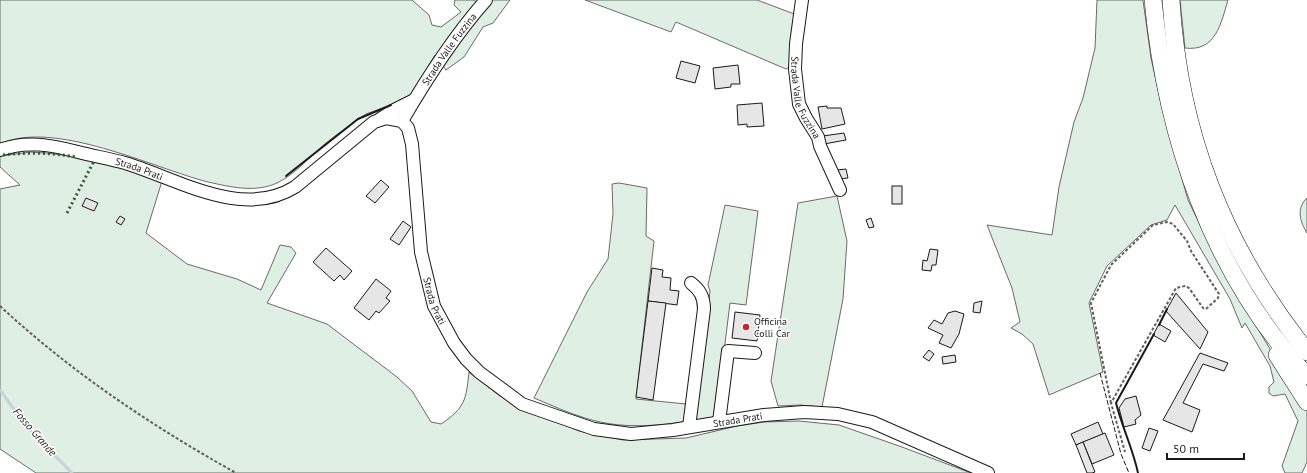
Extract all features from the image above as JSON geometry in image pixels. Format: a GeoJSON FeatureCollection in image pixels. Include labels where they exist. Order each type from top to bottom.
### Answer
{"type":"FeatureCollection","features":[{"type":"Feature","properties":{"kind":"highway"},"geometry":{"type":"LineString","coordinates":[[1153,0],[1157,37],[1169,105],[1188,174],[1214,237],[1229,267],[1260,316],[1307,376]]}},
{"type":"Feature","properties":{"kind":"highway"},"geometry":{"type":"LineString","coordinates":[[1171,0],[1175,44],[1184,100],[1198,152],[1214,198],[1231,237],[1261,290],[1307,352]]}},
{"type":"Feature","properties":{"kind":"highway"},"geometry":{"type":"LineString","coordinates":[[1260,316],[1274,350],[1307,402]]}},
{"type":"Feature","properties":{"kind":"street","name":"Strada Valle Fuzzina"},"geometry":{"type":"LineString","coordinates":[[402,121],[439,58],[486,0]]}},
{"type":"Feature","properties":{"kind":"street","name":"Strada Valle Fuzzina"},"geometry":{"type":"LineString","coordinates":[[802,0],[796,44],[795,69],[799,104],[818,137],[820,146],[840,190]]}},
{"type":"Feature","properties":{"kind":"street","name":"Strada Valle Fuzzina"},"geometry":{"type":"LineString","coordinates":[[412,144],[415,99]]}},
{"type":"Feature","properties":{"kind":"street"},"geometry":{"type":"LineString","coordinates":[[380,119],[415,99]]}},
{"type":"Feature","properties":{"kind":"street"},"geometry":{"type":"LineString","coordinates":[[380,119],[402,121]]}},
{"type":"Feature","properties":{"kind":"street","name":"Strada Prati"},"geometry":{"type":"LineString","coordinates":[[0,150],[25,145],[51,145],[125,163],[214,194],[232,198],[261,199],[288,192],[365,128],[380,119]]}},
{"type":"Feature","properties":{"kind":"street","name":"Strada Prati"},"geometry":{"type":"LineString","coordinates":[[402,121],[408,128],[412,144],[421,252],[434,306],[454,343],[478,372],[522,404],[594,429],[631,434],[689,427],[764,415],[804,412],[838,414],[872,422],[988,473]]}},
{"type":"Feature","properties":{"kind":"street"},"geometry":{"type":"LineString","coordinates":[[689,427],[704,309],[704,299],[698,289],[691,283]]}},
{"type":"Feature","properties":{"kind":"street"},"geometry":{"type":"LineString","coordinates":[[719,422],[728,351],[755,353]]}},
{"type":"Feature","properties":{"kind":"path"},"geometry":{"type":"LineString","coordinates":[[1111,403],[1176,288],[1185,286],[1189,288],[1203,308],[1206,309],[1218,298],[1217,289],[1191,251],[1186,241],[1173,224],[1167,222],[1153,225],[1111,265],[1091,303],[1111,403],[1125,452]]}},
{"type":"Feature","properties":{"kind":"path"},"geometry":{"type":"LineString","coordinates":[[0,306],[26,330],[85,377],[174,438],[236,473]]}},
{"type":"Feature","properties":{"kind":"green space"},"geometry":{"type":"Polygon","coordinates":[[[0,0],[412,0],[429,15],[432,25],[441,27],[461,12],[454,5],[455,0],[473,0],[479,3],[483,0],[510,0],[493,23],[483,27],[464,57],[446,70],[435,55],[408,99],[366,114],[358,119],[326,143],[291,175],[277,183],[260,188],[243,188],[208,182],[104,148],[75,141],[48,137],[22,138],[0,144],[0,0]]]}},
{"type":"Feature","properties":{"kind":"green space"},"geometry":{"type":"Polygon","coordinates":[[[585,0],[757,0],[797,15],[791,66],[786,69],[676,22],[671,32],[585,0]]]}},
{"type":"Feature","properties":{"kind":"green space"},"geometry":{"type":"Polygon","coordinates":[[[1097,0],[1143,0],[1151,58],[1162,108],[1188,200],[1221,268],[1307,410],[1307,462],[1302,473],[1285,473],[1282,466],[1298,421],[1285,394],[1273,396],[1269,393],[1269,387],[1274,382],[1270,366],[1245,323],[1242,328],[1230,299],[1175,205],[1167,220],[1151,225],[1107,266],[1089,303],[1103,372],[1049,395],[1033,344],[1022,334],[1011,328],[1020,322],[1012,288],[987,225],[1052,235],[1059,187],[1074,122],[1083,98],[1095,48],[1097,0]]]}},
{"type":"Feature","properties":{"kind":"green space"},"geometry":{"type":"Polygon","coordinates":[[[1180,0],[1228,0],[1223,18],[1216,34],[1204,45],[1195,48],[1185,48],[1180,0]]]}},
{"type":"Feature","properties":{"kind":"green space"},"geometry":{"type":"Polygon","coordinates":[[[31,152],[65,155],[98,161],[162,181],[146,233],[187,264],[237,279],[261,290],[280,245],[291,247],[296,253],[267,303],[327,324],[397,377],[412,391],[431,422],[441,424],[460,408],[467,390],[469,372],[500,396],[545,417],[579,431],[623,440],[686,438],[737,426],[764,422],[799,421],[839,425],[971,473],[36,473],[0,449],[0,189],[20,185],[0,167],[0,156],[31,152]]]}},
{"type":"Feature","properties":{"kind":"green space"},"geometry":{"type":"Polygon","coordinates":[[[619,183],[647,188],[646,236],[654,241],[636,399],[696,405],[710,291],[708,285],[725,205],[758,211],[746,305],[730,303],[716,417],[667,424],[634,426],[618,425],[579,416],[534,398],[587,292],[608,259],[613,214],[612,184],[619,183]]]}},
{"type":"Feature","properties":{"kind":"green space"},"geometry":{"type":"Polygon","coordinates":[[[837,196],[847,241],[843,299],[822,407],[800,405],[778,406],[771,381],[798,203],[837,196]]]}},
{"type":"Feature","properties":{"kind":"green space"},"geometry":{"type":"Polygon","coordinates":[[[1307,198],[1307,233],[1302,224],[1300,211],[1301,206],[1307,198]]]}},
{"type":"Feature","properties":{"kind":"building"},"geometry":{"type":"Polygon","coordinates":[[[681,61],[700,66],[695,83],[676,78],[681,61]]]}},
{"type":"Feature","properties":{"kind":"building"},"geometry":{"type":"Polygon","coordinates":[[[738,65],[740,84],[731,84],[731,87],[715,89],[713,68],[738,65]]]}},
{"type":"Feature","properties":{"kind":"building"},"geometry":{"type":"Polygon","coordinates":[[[762,103],[764,126],[747,127],[747,124],[738,125],[737,105],[762,103]]]}},
{"type":"Feature","properties":{"kind":"building"},"geometry":{"type":"Polygon","coordinates":[[[827,106],[827,108],[841,108],[845,124],[822,129],[818,107],[827,106]]]}},
{"type":"Feature","properties":{"kind":"building"},"geometry":{"type":"Polygon","coordinates":[[[844,133],[846,140],[824,144],[823,136],[844,133]]]}},
{"type":"Feature","properties":{"kind":"building"},"geometry":{"type":"Polygon","coordinates":[[[846,169],[848,178],[838,179],[837,170],[846,169]]]}},
{"type":"Feature","properties":{"kind":"building"},"geometry":{"type":"Polygon","coordinates":[[[381,180],[389,187],[375,203],[366,196],[381,180]]]}},
{"type":"Feature","properties":{"kind":"building"},"geometry":{"type":"Polygon","coordinates":[[[892,186],[902,186],[902,204],[892,204],[892,186]]]}},
{"type":"Feature","properties":{"kind":"building"},"geometry":{"type":"Polygon","coordinates":[[[86,198],[98,203],[94,211],[82,206],[86,198]]]}},
{"type":"Feature","properties":{"kind":"building"},"geometry":{"type":"Polygon","coordinates":[[[120,216],[125,219],[121,225],[116,222],[120,216]]]}},
{"type":"Feature","properties":{"kind":"building"},"geometry":{"type":"Polygon","coordinates":[[[871,218],[874,227],[869,228],[866,220],[871,218]]]}},
{"type":"Feature","properties":{"kind":"building"},"geometry":{"type":"Polygon","coordinates":[[[403,221],[411,227],[399,245],[390,239],[403,221]]]}},
{"type":"Feature","properties":{"kind":"building"},"geometry":{"type":"Polygon","coordinates":[[[326,248],[352,271],[344,280],[340,275],[334,281],[313,262],[326,248]]]}},
{"type":"Feature","properties":{"kind":"building"},"geometry":{"type":"Polygon","coordinates":[[[930,249],[938,250],[936,265],[932,265],[931,271],[922,270],[923,260],[927,261],[930,249]]]}},
{"type":"Feature","properties":{"kind":"building"},"geometry":{"type":"Polygon","coordinates":[[[652,268],[663,270],[662,277],[671,278],[670,290],[679,291],[677,305],[648,301],[652,268]]]}},
{"type":"Feature","properties":{"kind":"building"},"geometry":{"type":"Polygon","coordinates":[[[376,279],[391,291],[386,298],[390,301],[379,313],[376,311],[369,320],[354,308],[376,279]]]}},
{"type":"Feature","properties":{"kind":"building"},"geometry":{"type":"Polygon","coordinates":[[[1176,293],[1208,332],[1200,349],[1166,311],[1176,293]]]}},
{"type":"Feature","properties":{"kind":"building"},"geometry":{"type":"Polygon","coordinates":[[[648,301],[666,303],[653,400],[636,397],[648,301]]]}},
{"type":"Feature","properties":{"kind":"building"},"geometry":{"type":"Polygon","coordinates":[[[982,301],[980,313],[973,312],[974,303],[982,301]]]}},
{"type":"Feature","properties":{"kind":"building"},"geometry":{"type":"Polygon","coordinates":[[[955,311],[964,314],[959,334],[951,348],[939,343],[943,335],[928,328],[934,320],[942,324],[948,313],[955,311]]]}},
{"type":"Feature","properties":{"kind":"building"},"geometry":{"type":"Polygon","coordinates":[[[735,312],[760,315],[757,341],[732,338],[735,312]]]}},
{"type":"Feature","properties":{"kind":"building"},"geometry":{"type":"Polygon","coordinates":[[[1159,324],[1171,331],[1165,342],[1153,335],[1159,324]]]}},
{"type":"Feature","properties":{"kind":"building"},"geometry":{"type":"Polygon","coordinates":[[[929,350],[934,354],[929,361],[923,357],[929,350]]]}},
{"type":"Feature","properties":{"kind":"building"},"geometry":{"type":"Polygon","coordinates":[[[1200,353],[1228,363],[1224,371],[1203,364],[1183,403],[1200,410],[1192,432],[1163,420],[1200,353]]]}},
{"type":"Feature","properties":{"kind":"building"},"geometry":{"type":"Polygon","coordinates":[[[955,355],[956,362],[943,364],[942,357],[955,355]]]}},
{"type":"Feature","properties":{"kind":"building"},"geometry":{"type":"Polygon","coordinates":[[[1136,396],[1141,415],[1135,420],[1136,424],[1124,427],[1119,408],[1125,399],[1136,396]]]}},
{"type":"Feature","properties":{"kind":"building"},"geometry":{"type":"Polygon","coordinates":[[[1098,422],[1103,434],[1076,445],[1071,434],[1098,422]]]}},
{"type":"Feature","properties":{"kind":"building"},"geometry":{"type":"Polygon","coordinates":[[[1149,428],[1158,431],[1150,451],[1142,448],[1149,428]]]}},
{"type":"Feature","properties":{"kind":"building"},"geometry":{"type":"Polygon","coordinates":[[[1105,433],[1114,455],[1092,464],[1083,442],[1105,433]]]}},
{"type":"Feature","properties":{"kind":"building"},"geometry":{"type":"Polygon","coordinates":[[[1083,442],[1095,472],[1087,473],[1076,445],[1083,442]]]}},
{"type":"Feature","properties":{"kind":"waterway","name":"Fosso Grande"},"geometry":{"type":"LineString","coordinates":[[0,390],[26,426],[72,473]]}},
{"type":"Feature","properties":{"kind":"hedge"},"geometry":{"type":"LineString","coordinates":[[3,155],[40,153],[77,157]]}},
{"type":"Feature","properties":{"kind":"hedge"},"geometry":{"type":"LineString","coordinates":[[67,213],[93,161]]}},
{"type":"Feature","properties":{"kind":"fence"},"geometry":{"type":"LineString","coordinates":[[1100,373],[1121,454],[1129,473]]}},
{"type":"Feature","properties":{"kind":"wall"},"geometry":{"type":"LineString","coordinates":[[286,176],[358,119],[391,105]]}},
{"type":"Feature","properties":{"kind":"wall"},"geometry":{"type":"LineString","coordinates":[[1159,325],[1167,309]]}},
{"type":"Feature","properties":{"kind":"wall"},"geometry":{"type":"LineString","coordinates":[[1138,473],[1116,403],[1154,334]]}},
{"type":"Feature","properties":{"kind":"place","name":"Officina Colli Car"},"geometry":{"type":"Point","coordinates":[746,327]}}]}
